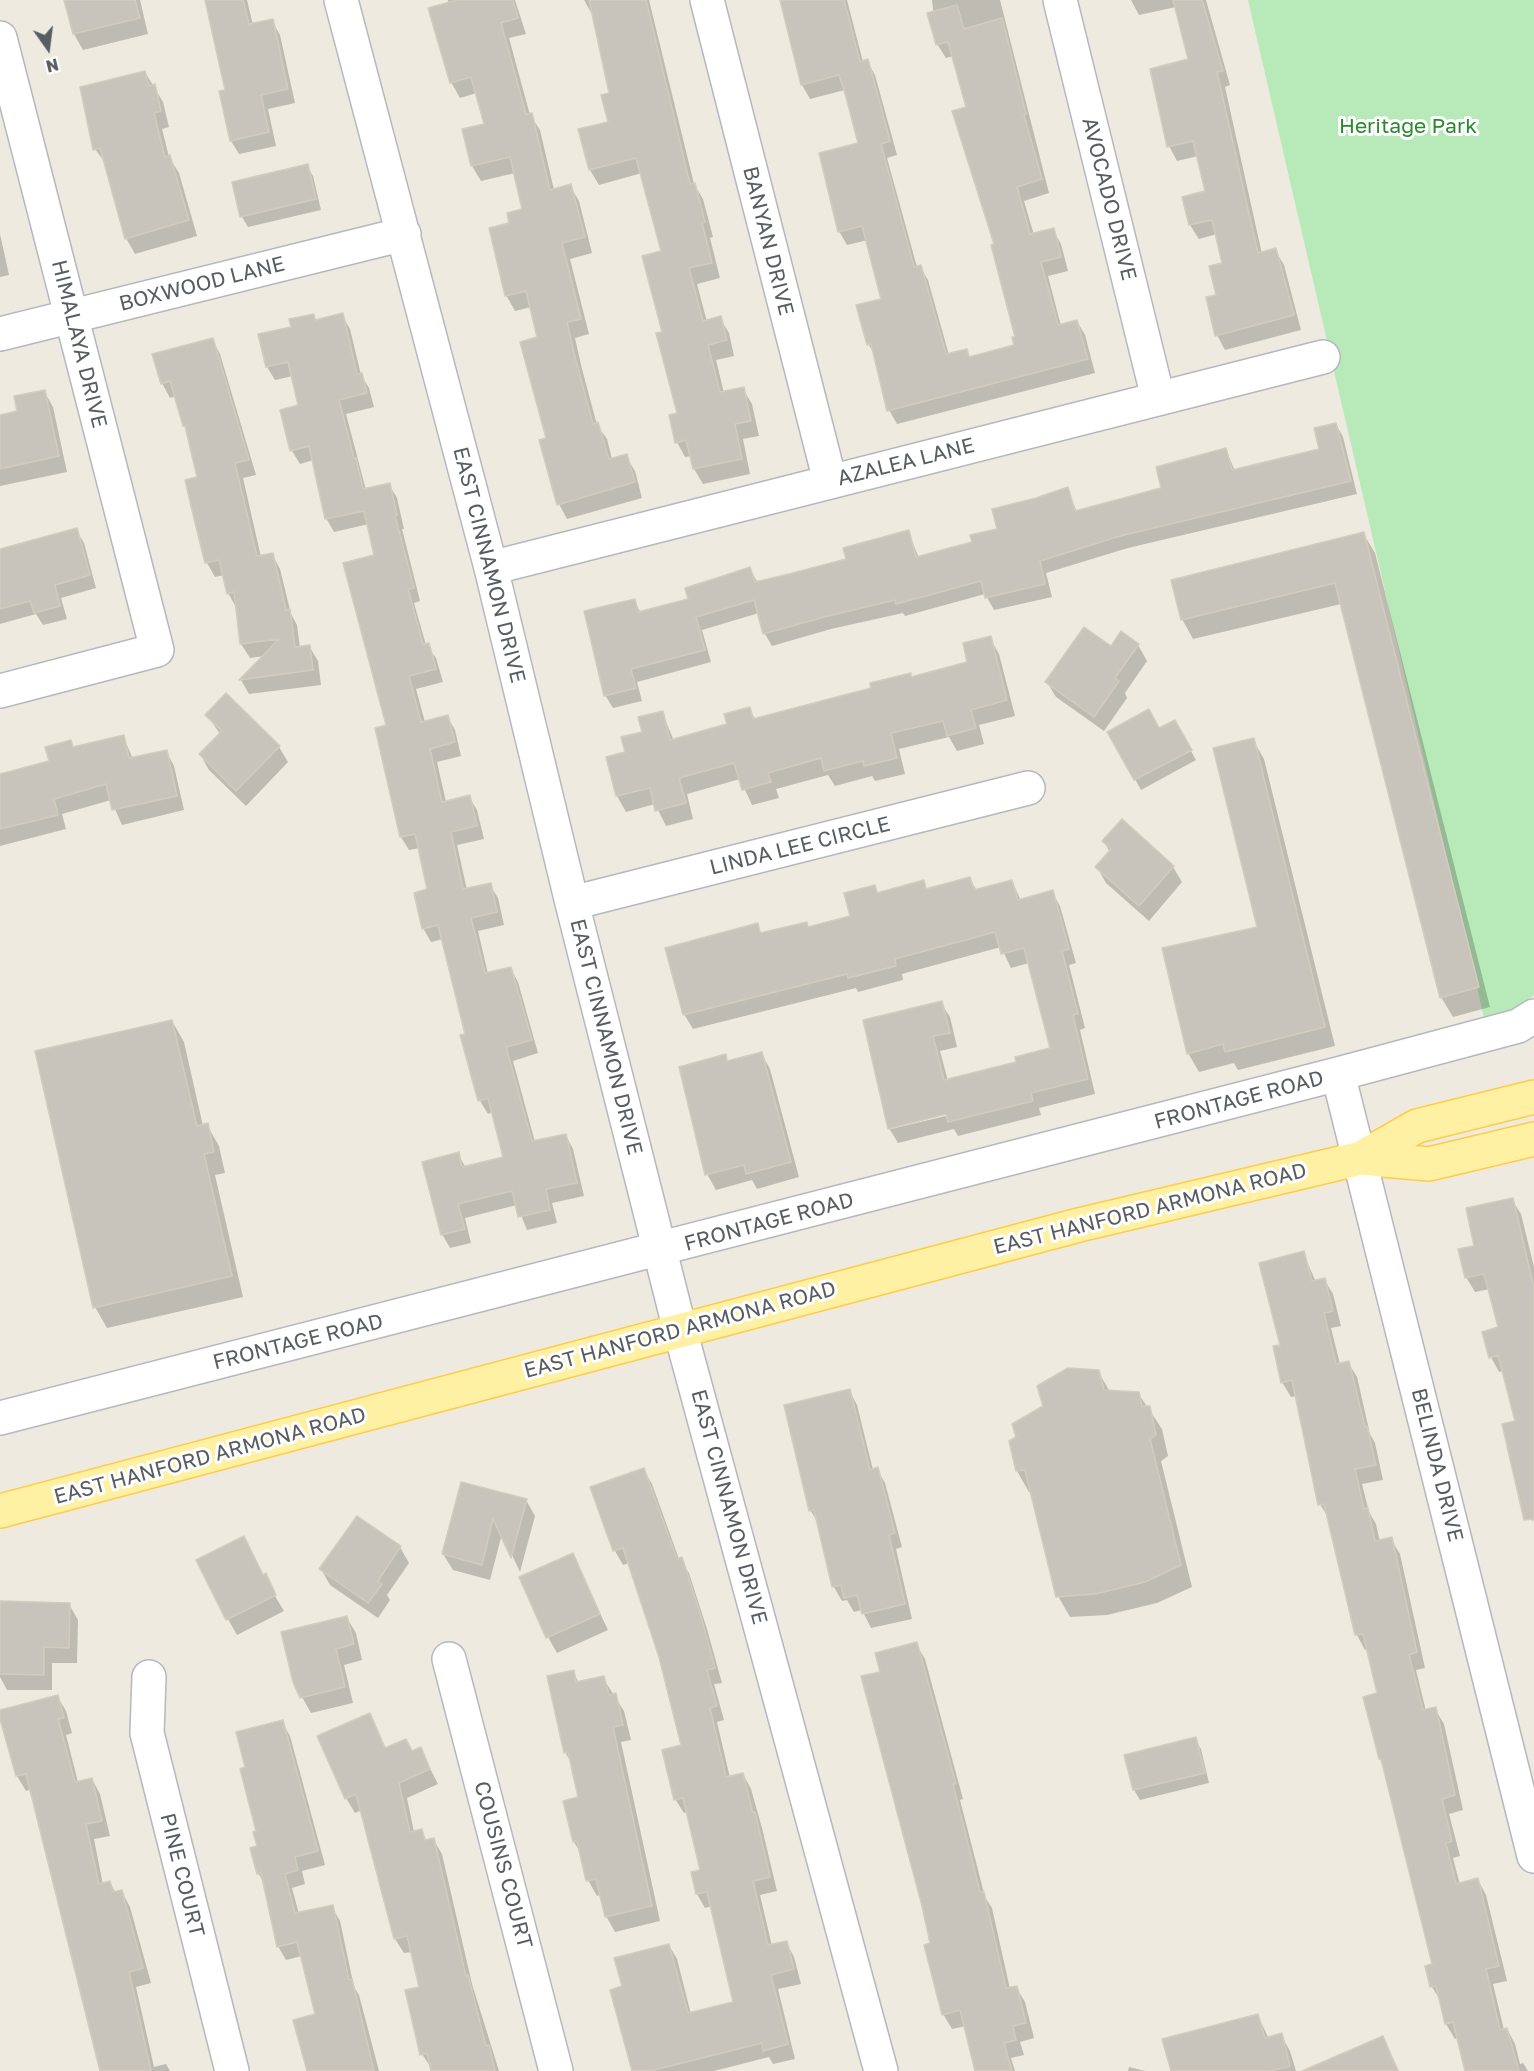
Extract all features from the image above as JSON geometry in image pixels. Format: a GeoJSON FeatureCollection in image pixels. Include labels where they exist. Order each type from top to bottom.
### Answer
{"type":"FeatureCollection","features":[{"type":"Feature","properties":{"kind":"main road","name":"EAST HANFORD ARMONA ROAD"},"geometry":{"type":"LineString","coordinates":[[0,1511],[1079,1225],[1361,1158],[1417,1125],[1534,1097]]}},
{"type":"Feature","properties":{"kind":"main road","name":"EAST HANFORD ARMONA ROAD"},"geometry":{"type":"LineString","coordinates":[[1361,1158],[1429,1164],[1534,1138]]}},
{"type":"Feature","properties":{"kind":"street","name":"EAST CINNAMON DRIVE"},"geometry":{"type":"LineString","coordinates":[[341,0],[491,568],[572,903],[680,1330],[881,2071]]}},
{"type":"Feature","properties":{"kind":"street","name":"BANYAN DRIVE"},"geometry":{"type":"LineString","coordinates":[[706,0],[830,482]]}},
{"type":"Feature","properties":{"kind":"street","name":"AVOCADO DRIVE"},"geometry":{"type":"LineString","coordinates":[[1060,0],[1158,398]]}},
{"type":"Feature","properties":{"kind":"street","name":"HIMALAYA DRIVE"},"geometry":{"type":"LineString","coordinates":[[0,38],[157,650],[0,691]]}},
{"type":"Feature","properties":{"kind":"street","name":"BOXWOOD LANE"},"geometry":{"type":"LineString","coordinates":[[0,334],[404,234]]}},
{"type":"Feature","properties":{"kind":"street","name":"AZALEA LANE"},"geometry":{"type":"LineString","coordinates":[[491,568],[1323,357]]}},
{"type":"Feature","properties":{"kind":"street","name":"LINDA LEE CIRCLE"},"geometry":{"type":"LineString","coordinates":[[572,903],[1028,788]]}},
{"type":"Feature","properties":{"kind":"street","name":"FRONTAGE ROAD"},"geometry":{"type":"LineString","coordinates":[[0,1418],[661,1250],[1338,1074],[1518,1026],[1534,1016]]}},
{"type":"Feature","properties":{"kind":"street","name":"BELINDA DRIVE"},"geometry":{"type":"LineString","coordinates":[[1338,1074],[1361,1158],[1534,1856]]}},
{"type":"Feature","properties":{"kind":"street","name":"COUSINS COURT"},"geometry":{"type":"LineString","coordinates":[[449,1659],[556,2071]]}},
{"type":"Feature","properties":{"kind":"street","name":"PINE COURT"},"geometry":{"type":"LineString","coordinates":[[149,1677],[147,1733],[232,2071]]}},
{"type":"Feature","properties":{"kind":"green space","name":"Heritage Park"},"geometry":{"type":"Polygon","coordinates":[[[1248,0],[1534,0],[1534,995],[1514,1010],[1484,1018],[1248,0]]]}},
{"type":"Feature","properties":{"kind":"building"},"geometry":{"type":"Polygon","coordinates":[[[64,0],[135,0],[140,18],[73,34],[64,0]]]}},
{"type":"Feature","properties":{"kind":"building"},"geometry":{"type":"Polygon","coordinates":[[[205,0],[243,0],[249,24],[273,19],[288,89],[261,95],[269,132],[230,141],[219,91],[225,90],[205,0]]]}},
{"type":"Feature","properties":{"kind":"building"},"geometry":{"type":"Polygon","coordinates":[[[457,0],[513,0],[518,18],[501,23],[526,114],[532,113],[550,190],[571,184],[585,237],[562,243],[581,319],[567,322],[574,353],[593,424],[598,422],[609,459],[627,454],[635,482],[557,505],[539,440],[546,438],[520,342],[537,337],[526,291],[505,296],[489,228],[509,223],[507,213],[522,209],[510,157],[471,166],[462,129],[484,124],[471,77],[450,83],[428,8],[457,0]]]}},
{"type":"Feature","properties":{"kind":"building"},"geometry":{"type":"Polygon","coordinates":[[[589,0],[646,0],[690,184],[695,183],[705,222],[702,223],[712,263],[689,268],[703,321],[721,316],[727,340],[708,345],[720,392],[744,387],[751,421],[735,424],[742,459],[693,469],[686,440],[675,443],[669,415],[677,413],[656,333],[662,332],[642,256],[661,251],[636,158],[589,170],[578,129],[608,122],[601,95],[609,93],[589,0]]]}},
{"type":"Feature","properties":{"kind":"building"},"geometry":{"type":"Polygon","coordinates":[[[780,0],[844,0],[860,62],[868,59],[890,141],[881,144],[914,267],[921,265],[946,354],[967,349],[969,357],[1014,345],[1012,337],[1015,337],[991,245],[994,244],[952,111],[966,107],[948,42],[936,45],[927,13],[957,5],[964,29],[1002,18],[1026,114],[1024,115],[1042,179],[1017,187],[1030,234],[1054,228],[1061,257],[1041,262],[1058,325],[1077,320],[1088,359],[887,411],[871,344],[867,345],[856,305],[881,299],[862,226],[838,232],[819,153],[858,143],[839,75],[801,85],[780,0]]]}},
{"type":"Feature","properties":{"kind":"building"},"geometry":{"type":"Polygon","coordinates":[[[1173,0],[1202,0],[1223,71],[1217,72],[1258,253],[1276,248],[1294,315],[1215,336],[1206,297],[1216,295],[1209,266],[1222,263],[1212,220],[1189,225],[1182,197],[1205,191],[1193,141],[1167,147],[1150,69],[1188,59],[1173,0]]]}},
{"type":"Feature","properties":{"kind":"building"},"geometry":{"type":"Polygon","coordinates":[[[145,71],[149,86],[155,84],[161,111],[154,113],[165,157],[170,155],[189,220],[125,239],[100,148],[93,150],[80,87],[145,71]]]}},
{"type":"Feature","properties":{"kind":"building"},"geometry":{"type":"Polygon","coordinates":[[[308,164],[316,199],[240,217],[232,182],[308,164]]]}},
{"type":"Feature","properties":{"kind":"building"},"geometry":{"type":"Polygon","coordinates":[[[343,313],[357,374],[362,373],[367,393],[339,400],[354,458],[356,458],[363,489],[390,483],[397,515],[395,516],[414,588],[408,589],[423,644],[429,643],[436,669],[409,676],[421,722],[448,715],[455,742],[430,749],[442,802],[470,795],[477,826],[451,832],[463,889],[491,883],[497,912],[471,918],[485,973],[511,967],[532,1040],[506,1047],[532,1141],[566,1134],[577,1183],[546,1189],[550,1210],[518,1217],[512,1191],[458,1204],[465,1229],[441,1235],[422,1162],[459,1152],[462,1167],[503,1157],[488,1098],[478,1101],[460,1035],[465,1034],[438,925],[422,929],[414,893],[427,889],[415,834],[400,837],[375,728],[386,725],[343,563],[374,555],[364,511],[325,519],[309,446],[290,451],[280,410],[298,405],[288,362],[266,367],[258,334],[291,327],[289,319],[314,314],[315,320],[343,313]]]}},
{"type":"Feature","properties":{"kind":"building"},"geometry":{"type":"Polygon","coordinates":[[[213,338],[249,460],[235,463],[257,556],[273,553],[286,610],[290,609],[295,647],[310,645],[313,670],[239,680],[279,639],[240,644],[234,592],[227,594],[219,560],[205,563],[185,480],[197,477],[185,426],[183,426],[170,381],[161,384],[152,354],[213,338]]]}},
{"type":"Feature","properties":{"kind":"building"},"geometry":{"type":"Polygon","coordinates":[[[45,390],[59,456],[0,469],[0,415],[17,411],[14,396],[45,390]]]}},
{"type":"Feature","properties":{"kind":"building"},"geometry":{"type":"Polygon","coordinates":[[[1336,423],[1351,481],[1120,536],[1040,561],[1045,584],[985,598],[981,581],[896,604],[895,600],[763,634],[754,600],[696,617],[705,650],[631,669],[636,688],[604,696],[584,611],[635,599],[638,612],[688,599],[685,588],[750,567],[755,582],[846,559],[843,548],[909,530],[916,557],[972,542],[970,535],[997,529],[992,509],[1068,487],[1075,511],[1161,488],[1156,467],[1226,448],[1232,470],[1319,449],[1314,428],[1336,423]]]}},
{"type":"Feature","properties":{"kind":"building"},"geometry":{"type":"Polygon","coordinates":[[[77,528],[90,575],[55,585],[60,606],[34,613],[30,601],[0,609],[0,549],[77,528]]]}},
{"type":"Feature","properties":{"kind":"building"},"geometry":{"type":"Polygon","coordinates":[[[1364,532],[1479,987],[1440,998],[1335,583],[1181,620],[1171,580],[1364,532]]]}},
{"type":"Feature","properties":{"kind":"building"},"geometry":{"type":"Polygon","coordinates":[[[1084,627],[1111,646],[1121,631],[1139,644],[1115,678],[1119,681],[1094,717],[1045,682],[1084,627]]]}},
{"type":"Feature","properties":{"kind":"building"},"geometry":{"type":"Polygon","coordinates":[[[991,636],[1007,700],[971,710],[976,728],[947,736],[943,721],[891,733],[897,758],[864,766],[863,761],[824,771],[821,758],[768,773],[771,782],[742,790],[734,763],[679,778],[686,803],[655,811],[650,788],[616,796],[606,757],[625,752],[621,737],[642,732],[638,717],[663,711],[670,740],[727,724],[724,714],[750,707],[753,719],[871,688],[870,683],[911,673],[911,677],[967,662],[963,643],[991,636]]]}},
{"type":"Feature","properties":{"kind":"building"},"geometry":{"type":"Polygon","coordinates":[[[226,693],[280,746],[236,791],[199,754],[222,731],[205,715],[226,693]]]}},
{"type":"Feature","properties":{"kind":"building"},"geometry":{"type":"Polygon","coordinates":[[[1149,709],[1159,728],[1175,720],[1192,750],[1134,780],[1107,732],[1149,709]]]}},
{"type":"Feature","properties":{"kind":"building"},"geometry":{"type":"Polygon","coordinates":[[[124,735],[129,758],[167,750],[177,796],[112,810],[106,784],[54,799],[58,815],[0,829],[0,774],[49,761],[45,747],[71,740],[73,747],[124,735]]]}},
{"type":"Feature","properties":{"kind":"building"},"geometry":{"type":"Polygon","coordinates":[[[1254,738],[1325,1027],[1225,1052],[1223,1044],[1187,1054],[1162,948],[1257,927],[1213,748],[1254,738]]]}},
{"type":"Feature","properties":{"kind":"building"},"geometry":{"type":"Polygon","coordinates":[[[1122,819],[1174,866],[1139,906],[1095,867],[1111,849],[1102,841],[1122,819]]]}},
{"type":"Feature","properties":{"kind":"building"},"geometry":{"type":"Polygon","coordinates":[[[970,877],[974,890],[1012,880],[1018,900],[1053,890],[1069,949],[1062,951],[1078,1014],[1073,1015],[1088,1079],[1031,1093],[1033,1101],[948,1122],[946,1114],[888,1129],[863,1020],[942,1001],[950,1033],[933,1036],[944,1080],[1016,1062],[1015,1057],[1050,1048],[1024,948],[1001,954],[995,932],[895,959],[896,966],[848,978],[847,974],[683,1015],[665,948],[758,923],[760,933],[807,922],[808,927],[850,916],[844,893],[875,885],[877,893],[924,880],[926,889],[970,877]]]}},
{"type":"Feature","properties":{"kind":"building"},"geometry":{"type":"Polygon","coordinates":[[[172,1020],[197,1126],[208,1123],[214,1152],[204,1154],[232,1276],[93,1308],[35,1051],[172,1020]]]}},
{"type":"Feature","properties":{"kind":"building"},"geometry":{"type":"Polygon","coordinates":[[[762,1052],[791,1162],[746,1174],[744,1165],[705,1175],[679,1067],[726,1054],[727,1061],[762,1052]]]}},
{"type":"Feature","properties":{"kind":"building"},"geometry":{"type":"Polygon","coordinates":[[[1513,1198],[1534,1288],[1534,1519],[1524,1520],[1502,1424],[1515,1421],[1498,1355],[1489,1358],[1482,1332],[1498,1327],[1484,1274],[1465,1278],[1458,1249],[1474,1246],[1466,1208],[1513,1198]]]}},
{"type":"Feature","properties":{"kind":"building"},"geometry":{"type":"Polygon","coordinates":[[[1304,1251],[1312,1281],[1325,1278],[1333,1311],[1324,1313],[1336,1364],[1349,1361],[1365,1427],[1367,1426],[1376,1465],[1355,1469],[1364,1509],[1368,1508],[1375,1541],[1392,1537],[1417,1652],[1409,1655],[1423,1710],[1436,1707],[1455,1795],[1442,1799],[1452,1841],[1446,1843],[1456,1884],[1478,1878],[1499,1966],[1486,1969],[1500,2030],[1507,2028],[1519,2071],[1465,2071],[1453,2022],[1445,2024],[1436,1986],[1430,1987],[1425,1966],[1432,1964],[1381,1759],[1379,1759],[1363,1697],[1377,1693],[1363,1634],[1355,1635],[1324,1504],[1318,1505],[1292,1380],[1281,1383],[1273,1346],[1280,1345],[1259,1263],[1304,1251]]]}},
{"type":"Feature","properties":{"kind":"building"},"geometry":{"type":"Polygon","coordinates":[[[1068,1368],[1099,1370],[1104,1390],[1139,1392],[1142,1406],[1150,1406],[1156,1435],[1150,1439],[1181,1565],[1145,1582],[1095,1594],[1056,1597],[1025,1470],[1016,1471],[1009,1441],[1016,1437],[1012,1424],[1043,1406],[1037,1386],[1068,1368]]]}},
{"type":"Feature","properties":{"kind":"building"},"geometry":{"type":"Polygon","coordinates":[[[850,1389],[870,1470],[878,1467],[895,1533],[889,1535],[905,1604],[862,1614],[857,1595],[844,1598],[841,1585],[832,1587],[814,1510],[809,1511],[784,1405],[850,1389]]]}},
{"type":"Feature","properties":{"kind":"building"},"geometry":{"type":"Polygon","coordinates":[[[644,1468],[677,1559],[682,1557],[715,1668],[707,1670],[717,1706],[710,1708],[726,1777],[743,1773],[753,1813],[755,1812],[770,1877],[753,1881],[768,1945],[787,1941],[794,1969],[771,1975],[788,2044],[763,2051],[762,2043],[650,2071],[632,2071],[610,1990],[622,1986],[614,1958],[669,1944],[688,2013],[733,2002],[707,1892],[696,1894],[691,1872],[700,1870],[683,1798],[674,1800],[662,1750],[681,1745],[659,1657],[623,1548],[613,1551],[590,1487],[644,1468]]]}},
{"type":"Feature","properties":{"kind":"building"},"geometry":{"type":"Polygon","coordinates":[[[461,1482],[527,1499],[511,1558],[493,1519],[482,1565],[442,1554],[461,1482]]]}},
{"type":"Feature","properties":{"kind":"building"},"geometry":{"type":"Polygon","coordinates":[[[357,1516],[401,1546],[378,1581],[382,1584],[368,1603],[319,1569],[357,1516]]]}},
{"type":"Feature","properties":{"kind":"building"},"geometry":{"type":"Polygon","coordinates":[[[244,1536],[263,1575],[266,1573],[276,1595],[226,1620],[196,1560],[244,1536]]]}},
{"type":"Feature","properties":{"kind":"building"},"geometry":{"type":"Polygon","coordinates":[[[573,1553],[600,1614],[546,1638],[519,1577],[573,1553]]]}},
{"type":"Feature","properties":{"kind":"building"},"geometry":{"type":"Polygon","coordinates":[[[0,1601],[70,1603],[69,1648],[44,1647],[44,1675],[0,1674],[0,1601]]]}},
{"type":"Feature","properties":{"kind":"building"},"geometry":{"type":"Polygon","coordinates":[[[347,1616],[354,1644],[336,1649],[345,1687],[300,1698],[293,1682],[281,1632],[347,1616]]]}},
{"type":"Feature","properties":{"kind":"building"},"geometry":{"type":"Polygon","coordinates":[[[917,1642],[956,1784],[953,1784],[980,1892],[984,1892],[1006,1988],[1017,1986],[1026,2023],[1013,2026],[1016,2040],[1004,2043],[1012,2071],[975,2071],[960,2010],[942,2015],[924,1945],[930,1943],[922,1906],[861,1676],[880,1672],[875,1653],[917,1642]]]}},
{"type":"Feature","properties":{"kind":"building"},"geometry":{"type":"Polygon","coordinates":[[[574,1670],[576,1682],[604,1676],[609,1695],[616,1693],[623,1725],[613,1727],[652,1906],[605,1917],[596,1879],[586,1881],[577,1841],[573,1842],[563,1801],[578,1797],[568,1752],[564,1753],[547,1676],[574,1670]]]}},
{"type":"Feature","properties":{"kind":"building"},"geometry":{"type":"Polygon","coordinates":[[[58,1695],[64,1718],[58,1719],[75,1782],[92,1778],[102,1821],[86,1824],[99,1884],[110,1881],[113,1892],[122,1890],[143,1968],[129,1972],[151,2071],[100,2071],[26,1774],[16,1776],[0,1719],[0,1710],[58,1695]]]}},
{"type":"Feature","properties":{"kind":"building"},"geometry":{"type":"Polygon","coordinates":[[[370,1713],[385,1748],[406,1739],[412,1751],[421,1747],[430,1769],[399,1783],[410,1832],[422,1829],[425,1840],[434,1838],[466,1976],[468,1975],[486,2046],[489,2045],[495,2071],[431,2071],[427,2053],[420,2055],[405,1990],[419,1987],[407,1936],[394,1939],[356,1794],[345,1799],[317,1736],[370,1713]]]}},
{"type":"Feature","properties":{"kind":"building"},"geometry":{"type":"Polygon","coordinates":[[[283,1720],[318,1851],[295,1857],[298,1870],[285,1874],[295,1913],[333,1905],[349,1980],[352,1979],[374,2071],[307,2071],[293,2020],[315,2014],[297,1942],[277,1947],[261,1873],[257,1874],[250,1848],[257,1846],[253,1832],[256,1831],[240,1769],[245,1767],[236,1732],[283,1720]]]}},
{"type":"Feature","properties":{"kind":"building"},"geometry":{"type":"Polygon","coordinates":[[[1196,1737],[1205,1773],[1133,1790],[1124,1755],[1196,1737]]]}},
{"type":"Feature","properties":{"kind":"building"},"geometry":{"type":"Polygon","coordinates":[[[1258,2014],[1265,2038],[1282,2033],[1290,2066],[1271,2071],[1171,2071],[1162,2039],[1258,2014]]]}},
{"type":"Feature","properties":{"kind":"building"},"geometry":{"type":"Polygon","coordinates":[[[1383,2036],[1398,2071],[1302,2071],[1383,2036]]]}}]}
